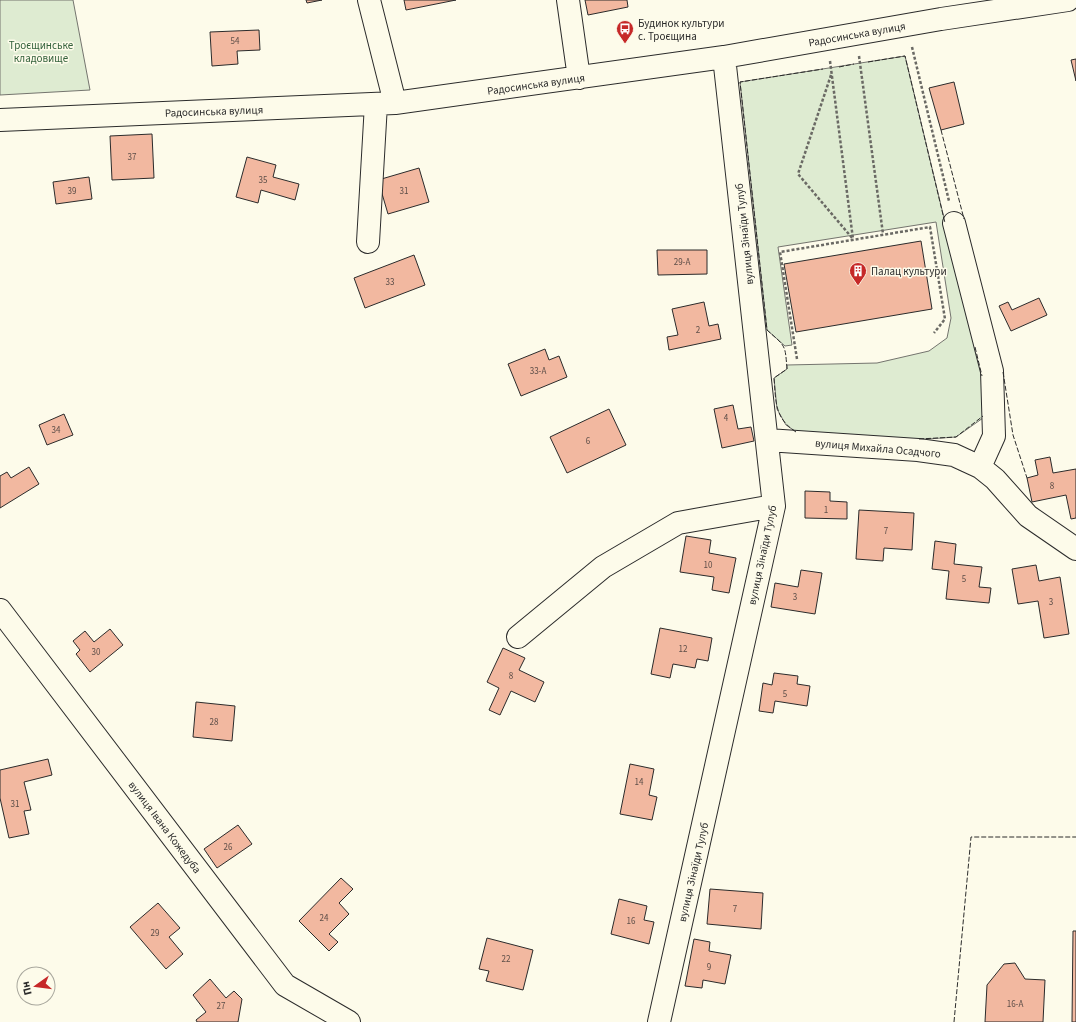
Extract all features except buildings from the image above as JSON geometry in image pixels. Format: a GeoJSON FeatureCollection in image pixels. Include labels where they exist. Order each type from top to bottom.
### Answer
{"type":"FeatureCollection","features":[{"type":"Feature","properties":{"kind":"street"},"geometry":{"type":"LineString","coordinates":[[368,242],[386,103],[369,0]]}},
{"type":"Feature","properties":{"kind":"street"},"geometry":{"type":"LineString","coordinates":[[568,0],[578,78]]}},
{"type":"Feature","properties":{"kind":"street","name":"Радосинська вулиця"},"geometry":{"type":"LineString","coordinates":[[0,120],[386,103],[724,57],[908,24],[1068,0]]}},
{"type":"Feature","properties":{"kind":"street","name":"вулиця Зінаїди Тулуб"},"geometry":{"type":"LineString","coordinates":[[659,1022],[774,506],[724,57]]}},
{"type":"Feature","properties":{"kind":"street"},"geometry":{"type":"LineString","coordinates":[[954,222],[992,370],[994,436],[980,467]]}},
{"type":"Feature","properties":{"kind":"street","name":"вулиця Михайла Осадчого"},"geometry":{"type":"LineString","coordinates":[[767,440],[918,450],[954,455],[980,467],[995,479],[1028,516],[1076,549]]}},
{"type":"Feature","properties":{"kind":"street"},"geometry":{"type":"LineString","coordinates":[[518,637],[603,567],[678,523],[774,506]]}},
{"type":"Feature","properties":{"kind":"street","name":"вулиця Івана Кожедуба"},"geometry":{"type":"LineString","coordinates":[[0,610],[285,985],[349,1022]]}},
{"type":"Feature","properties":{"kind":"path"},"geometry":{"type":"LineString","coordinates":[[908,24],[914,60],[954,222]]}},
{"type":"Feature","properties":{"kind":"path"},"geometry":{"type":"LineString","coordinates":[[856,34],[883,234]]}},
{"type":"Feature","properties":{"kind":"path"},"geometry":{"type":"LineString","coordinates":[[827,39],[853,239]]}},
{"type":"Feature","properties":{"kind":"path"},"geometry":{"type":"LineString","coordinates":[[831,73],[798,174],[853,239]]}},
{"type":"Feature","properties":{"kind":"path"},"geometry":{"type":"LineString","coordinates":[[797,358],[780,252],[930,227],[945,319],[934,333]]}},
{"type":"Feature","properties":{"kind":"green space","name":"Троєщинське кладовище"},"geometry":{"type":"Polygon","coordinates":[[[0,0],[73,0],[90,90],[0,95],[0,0]]]}},
{"type":"Feature","properties":{"kind":"green space"},"geometry":{"type":"Polygon","coordinates":[[[905,56],[984,384],[983,418],[956,437],[884,442],[801,435],[786,425],[777,409],[774,378],[787,369],[787,365],[877,363],[929,351],[947,338],[951,318],[936,222],[778,247],[792,345],[785,346],[767,330],[740,82],[905,56]]]}},
{"type":"Feature","properties":{"kind":"fence"},"geometry":{"type":"LineString","coordinates":[[868,62],[905,56],[945,223]]}},
{"type":"Feature","properties":{"kind":"fence"},"geometry":{"type":"LineString","coordinates":[[839,67],[854,64]]}},
{"type":"Feature","properties":{"kind":"fence"},"geometry":{"type":"LineString","coordinates":[[796,432],[784,421],[780,415],[776,402],[774,378],[787,369],[786,355],[781,343],[767,330],[740,82],[823,69]]}},
{"type":"Feature","properties":{"kind":"fence"},"geometry":{"type":"LineString","coordinates":[[941,130],[964,219]]}},
{"type":"Feature","properties":{"kind":"fence"},"geometry":{"type":"LineString","coordinates":[[975,347],[982,376]]}},
{"type":"Feature","properties":{"kind":"fence"},"geometry":{"type":"LineString","coordinates":[[1003,372],[1013,435],[1027,478]]}},
{"type":"Feature","properties":{"kind":"fence"},"geometry":{"type":"LineString","coordinates":[[919,439],[956,437],[983,416]]}},
{"type":"Feature","properties":{"kind":"fence"},"geometry":{"type":"LineString","coordinates":[[954,1022],[971,837],[1076,837]]}},
{"type":"Feature","properties":{"kind":"place","name":"Будинок культури с. Троєщина"},"geometry":{"type":"Point","coordinates":[625,44]}},
{"type":"Feature","properties":{"kind":"place","name":"Палац культури"},"geometry":{"type":"Point","coordinates":[858,286]}}]}
